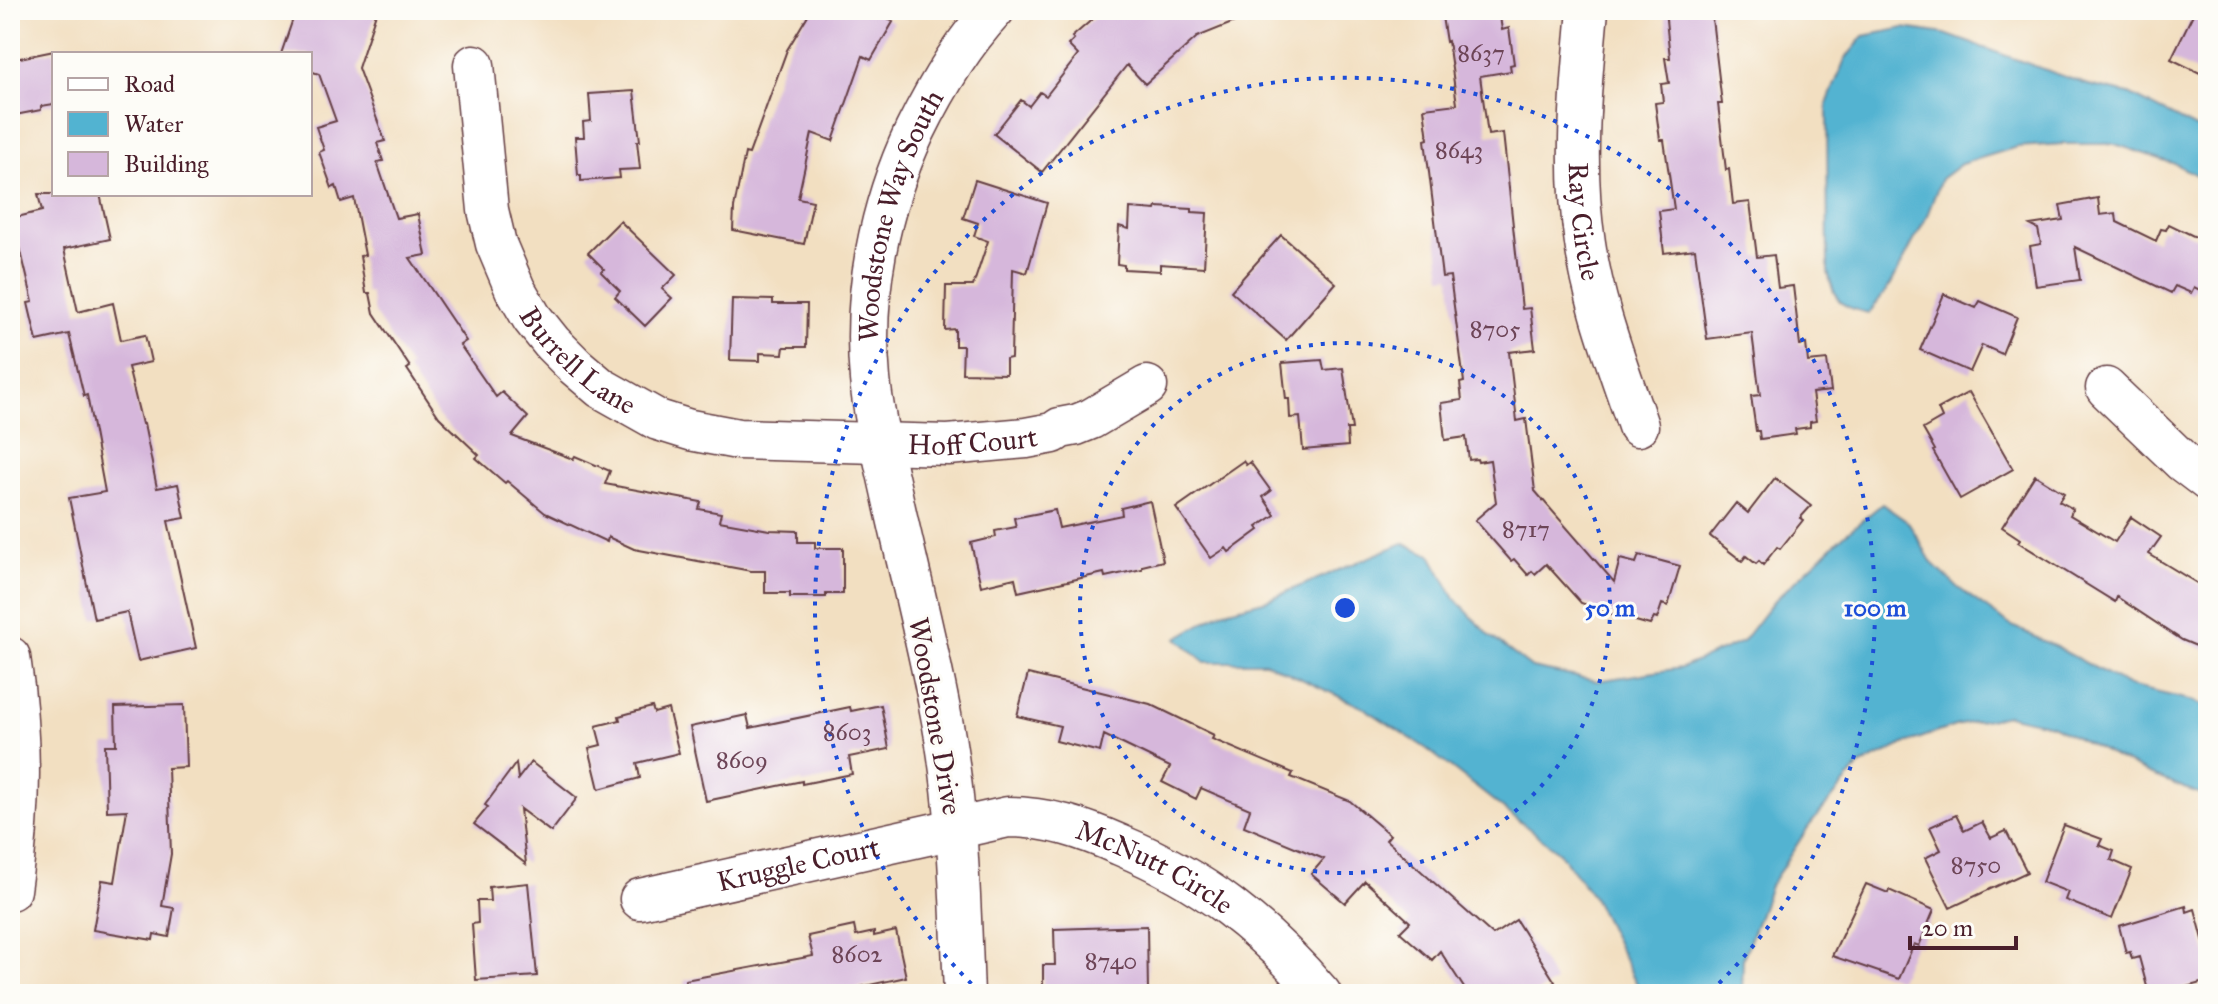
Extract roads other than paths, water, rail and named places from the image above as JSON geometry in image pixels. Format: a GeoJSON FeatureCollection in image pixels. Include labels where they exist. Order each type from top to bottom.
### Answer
{"type":"FeatureCollection","features":[{"type":"Feature","properties":{"kind":"street","name":"Woodstone Way South"},"geometry":{"type":"LineString","coordinates":[[880,443],[870,377],[869,345],[872,279],[884,215],[904,154],[934,94],[961,51],[994,10]]}},
{"type":"Feature","properties":{"kind":"street","name":"Ray Circle"},"geometry":{"type":"LineString","coordinates":[[1588,10],[1579,124],[1581,210],[1588,262],[1600,314],[1638,426]]}},
{"type":"Feature","properties":{"kind":"street","name":"Burrell Lane"},"geometry":{"type":"LineString","coordinates":[[474,65],[485,195],[496,244],[515,289],[532,318],[575,366],[601,388],[629,404],[658,420],[690,430],[738,439],[880,443]]}},
{"type":"Feature","properties":{"kind":"street","name":"Hoff Court"},"geometry":{"type":"LineString","coordinates":[[880,443],[948,445],[1053,433],[1091,419],[1147,386]]}},
{"type":"Feature","properties":{"kind":"street"},"geometry":{"type":"LineString","coordinates":[[2106,388],[2183,462],[2208,481]]}},
{"type":"Feature","properties":{"kind":"street","name":"Woodstone Drive"},"geometry":{"type":"LineString","coordinates":[[880,443],[940,709],[950,769],[964,994]]}},
{"type":"Feature","properties":{"kind":"street"},"geometry":{"type":"LineString","coordinates":[[10,657],[20,767],[17,841],[10,890]]}},
{"type":"Feature","properties":{"kind":"street","name":"McNutt Circle"},"geometry":{"type":"LineString","coordinates":[[956,827],[1008,817],[1049,820],[1087,831],[1135,851],[1182,874],[1240,914],[1278,947],[1321,994]]}},
{"type":"Feature","properties":{"kind":"street","name":"Kruggle Court"},"geometry":{"type":"LineString","coordinates":[[640,899],[956,827]]}},
{"type":"Feature","properties":{"kind":"water"},"geometry":{"type":"Polygon","coordinates":[[[1904,28],[1945,34],[2088,85],[2129,94],[2208,134],[2208,181],[2175,164],[2115,144],[2017,147],[1961,164],[1941,179],[1926,218],[1891,284],[1869,313],[1845,305],[1836,296],[1828,272],[1827,104],[1845,59],[1864,36],[1904,28]]]}},
{"type":"Feature","properties":{"kind":"water"},"geometry":{"type":"Polygon","coordinates":[[[1882,504],[1909,523],[1932,563],[1957,587],[2010,625],[2129,686],[2208,707],[2208,797],[2149,774],[2051,725],[2007,715],[1955,726],[1906,743],[1859,766],[1809,826],[1770,886],[1743,959],[1742,994],[1642,994],[1593,897],[1559,852],[1427,749],[1364,708],[1265,662],[1205,662],[1177,638],[1222,612],[1267,600],[1403,543],[1431,555],[1455,599],[1490,636],[1532,668],[1597,681],[1681,668],[1742,642],[1774,601],[1882,504]]]}}]}
